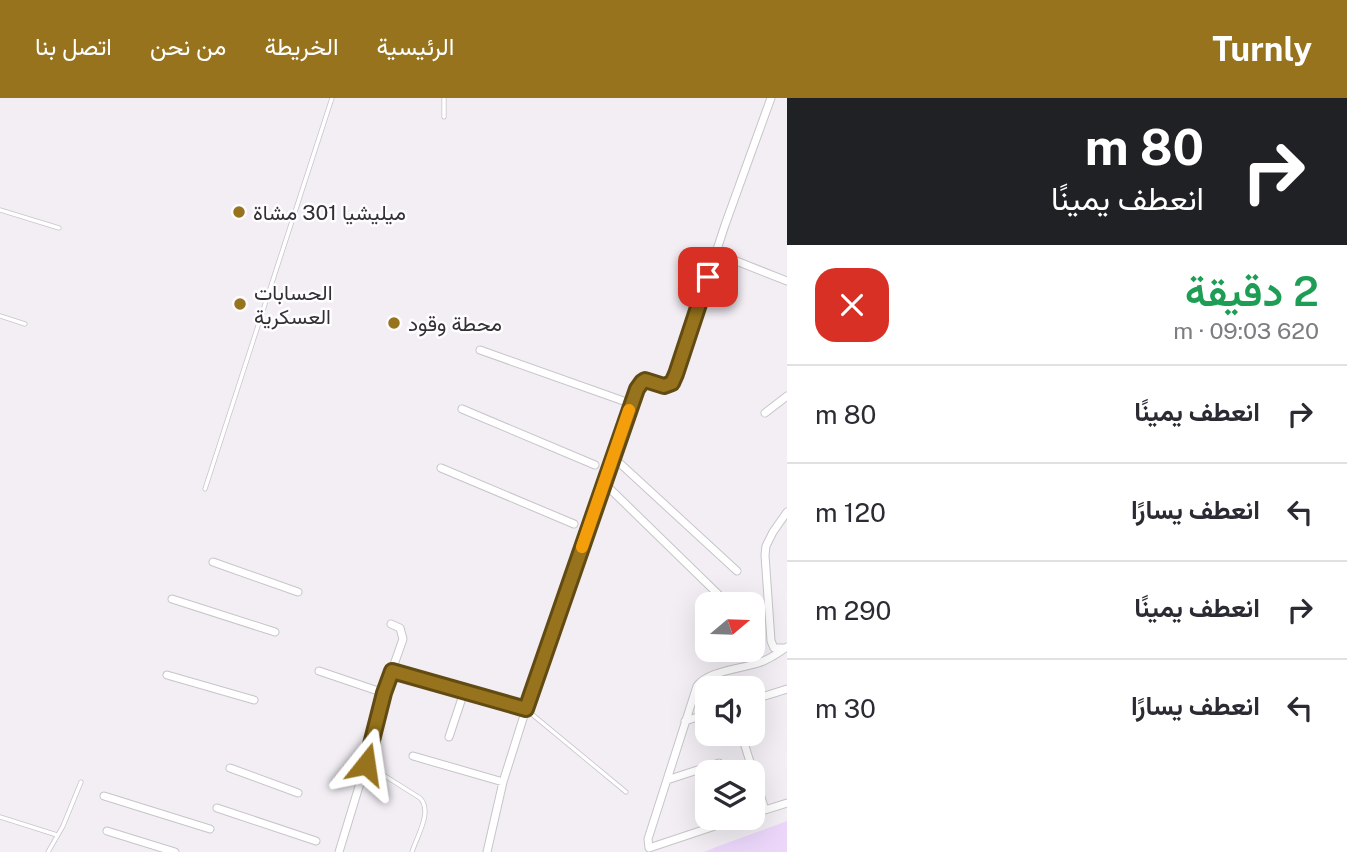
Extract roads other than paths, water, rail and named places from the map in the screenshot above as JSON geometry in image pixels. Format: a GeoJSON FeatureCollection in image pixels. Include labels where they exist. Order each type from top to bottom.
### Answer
{"type":"FeatureCollection","features":[{"type":"Feature","properties":{"kind":"street"},"geometry":{"type":"LineString","coordinates":[[487,852],[503,782],[526,709],[632,404],[642,382],[664,386],[672,383],[771,98]]}},
{"type":"Feature","properties":{"kind":"street"},"geometry":{"type":"LineString","coordinates":[[716,253],[787,281]]}},
{"type":"Feature","properties":{"kind":"street"},"geometry":{"type":"LineString","coordinates":[[480,350],[632,404]]}},
{"type":"Feature","properties":{"kind":"street"},"geometry":{"type":"LineString","coordinates":[[765,413],[787,396]]}},
{"type":"Feature","properties":{"kind":"street"},"geometry":{"type":"LineString","coordinates":[[462,409],[595,465]]}},
{"type":"Feature","properties":{"kind":"street"},"geometry":{"type":"LineString","coordinates":[[613,457],[737,571]]}},
{"type":"Feature","properties":{"kind":"street"},"geometry":{"type":"LineString","coordinates":[[441,468],[574,524]]}},
{"type":"Feature","properties":{"kind":"street"},"geometry":{"type":"LineString","coordinates":[[604,483],[716,592]]}},
{"type":"Feature","properties":{"kind":"street"},"geometry":{"type":"LineString","coordinates":[[786,648],[775,648],[771,641],[765,555],[768,539],[787,512]]}},
{"type":"Feature","properties":{"kind":"street"},"geometry":{"type":"LineString","coordinates":[[213,562],[298,592]]}},
{"type":"Feature","properties":{"kind":"street"},"geometry":{"type":"LineString","coordinates":[[172,599],[275,632]]}},
{"type":"Feature","properties":{"kind":"street"},"geometry":{"type":"LineString","coordinates":[[339,852],[384,693],[403,639],[400,628],[391,624]]}},
{"type":"Feature","properties":{"kind":"street"},"geometry":{"type":"LineString","coordinates":[[703,830],[649,848],[648,839],[697,687],[706,677],[760,663],[786,648]]}},
{"type":"Feature","properties":{"kind":"street"},"geometry":{"type":"LineString","coordinates":[[319,671],[384,693]]}},
{"type":"Feature","properties":{"kind":"street"},"geometry":{"type":"LineString","coordinates":[[392,671],[526,709]]}},
{"type":"Feature","properties":{"kind":"street"},"geometry":{"type":"LineString","coordinates":[[167,675],[254,700]]}},
{"type":"Feature","properties":{"kind":"street"},"geometry":{"type":"LineString","coordinates":[[765,696],[787,689]]}},
{"type":"Feature","properties":{"kind":"street"},"geometry":{"type":"LineString","coordinates":[[449,737],[464,692]]}},
{"type":"Feature","properties":{"kind":"street"},"geometry":{"type":"LineString","coordinates":[[685,721],[695,718]]}},
{"type":"Feature","properties":{"kind":"street"},"geometry":{"type":"LineString","coordinates":[[413,756],[503,782]]}},
{"type":"Feature","properties":{"kind":"street"},"geometry":{"type":"LineString","coordinates":[[230,768],[298,793]]}},
{"type":"Feature","properties":{"kind":"street"},"geometry":{"type":"LineString","coordinates":[[667,780],[695,771]]}},
{"type":"Feature","properties":{"kind":"street"},"geometry":{"type":"LineString","coordinates":[[104,796],[210,829]]}},
{"type":"Feature","properties":{"kind":"street"},"geometry":{"type":"LineString","coordinates":[[765,810],[787,803]]}},
{"type":"Feature","properties":{"kind":"street"},"geometry":{"type":"LineString","coordinates":[[217,808],[316,841]]}},
{"type":"Feature","properties":{"kind":"street"},"geometry":{"type":"LineString","coordinates":[[107,831],[175,852]]}},
{"type":"Feature","properties":{"kind":"lane"},"geometry":{"type":"LineString","coordinates":[[205,489],[332,98]]}},
{"type":"Feature","properties":{"kind":"lane"},"geometry":{"type":"LineString","coordinates":[[444,98],[444,117]]}},
{"type":"Feature","properties":{"kind":"lane"},"geometry":{"type":"LineString","coordinates":[[0,210],[59,228]]}},
{"type":"Feature","properties":{"kind":"lane"},"geometry":{"type":"LineString","coordinates":[[0,316],[25,324]]}},
{"type":"Feature","properties":{"kind":"lane"},"geometry":{"type":"LineString","coordinates":[[526,709],[626,792]]}},
{"type":"Feature","properties":{"kind":"lane"},"geometry":{"type":"LineString","coordinates":[[366,764],[420,798],[425,804],[426,813],[412,852]]}},
{"type":"Feature","properties":{"kind":"lane"},"geometry":{"type":"LineString","coordinates":[[48,852],[63,826],[81,782]]}},
{"type":"Feature","properties":{"kind":"lane"},"geometry":{"type":"LineString","coordinates":[[0,817],[57,835]]}},
{"type":"Feature","properties":{"kind":"place","name":"ميليشيا 301 مشاة"},"geometry":{"type":"Point","coordinates":[239,212]}},
{"type":"Feature","properties":{"kind":"place","name":"الحسابات العسكرية"},"geometry":{"type":"Point","coordinates":[240,304]}},
{"type":"Feature","properties":{"kind":"place","name":"محطة وقود"},"geometry":{"type":"Point","coordinates":[394,323]}}]}
